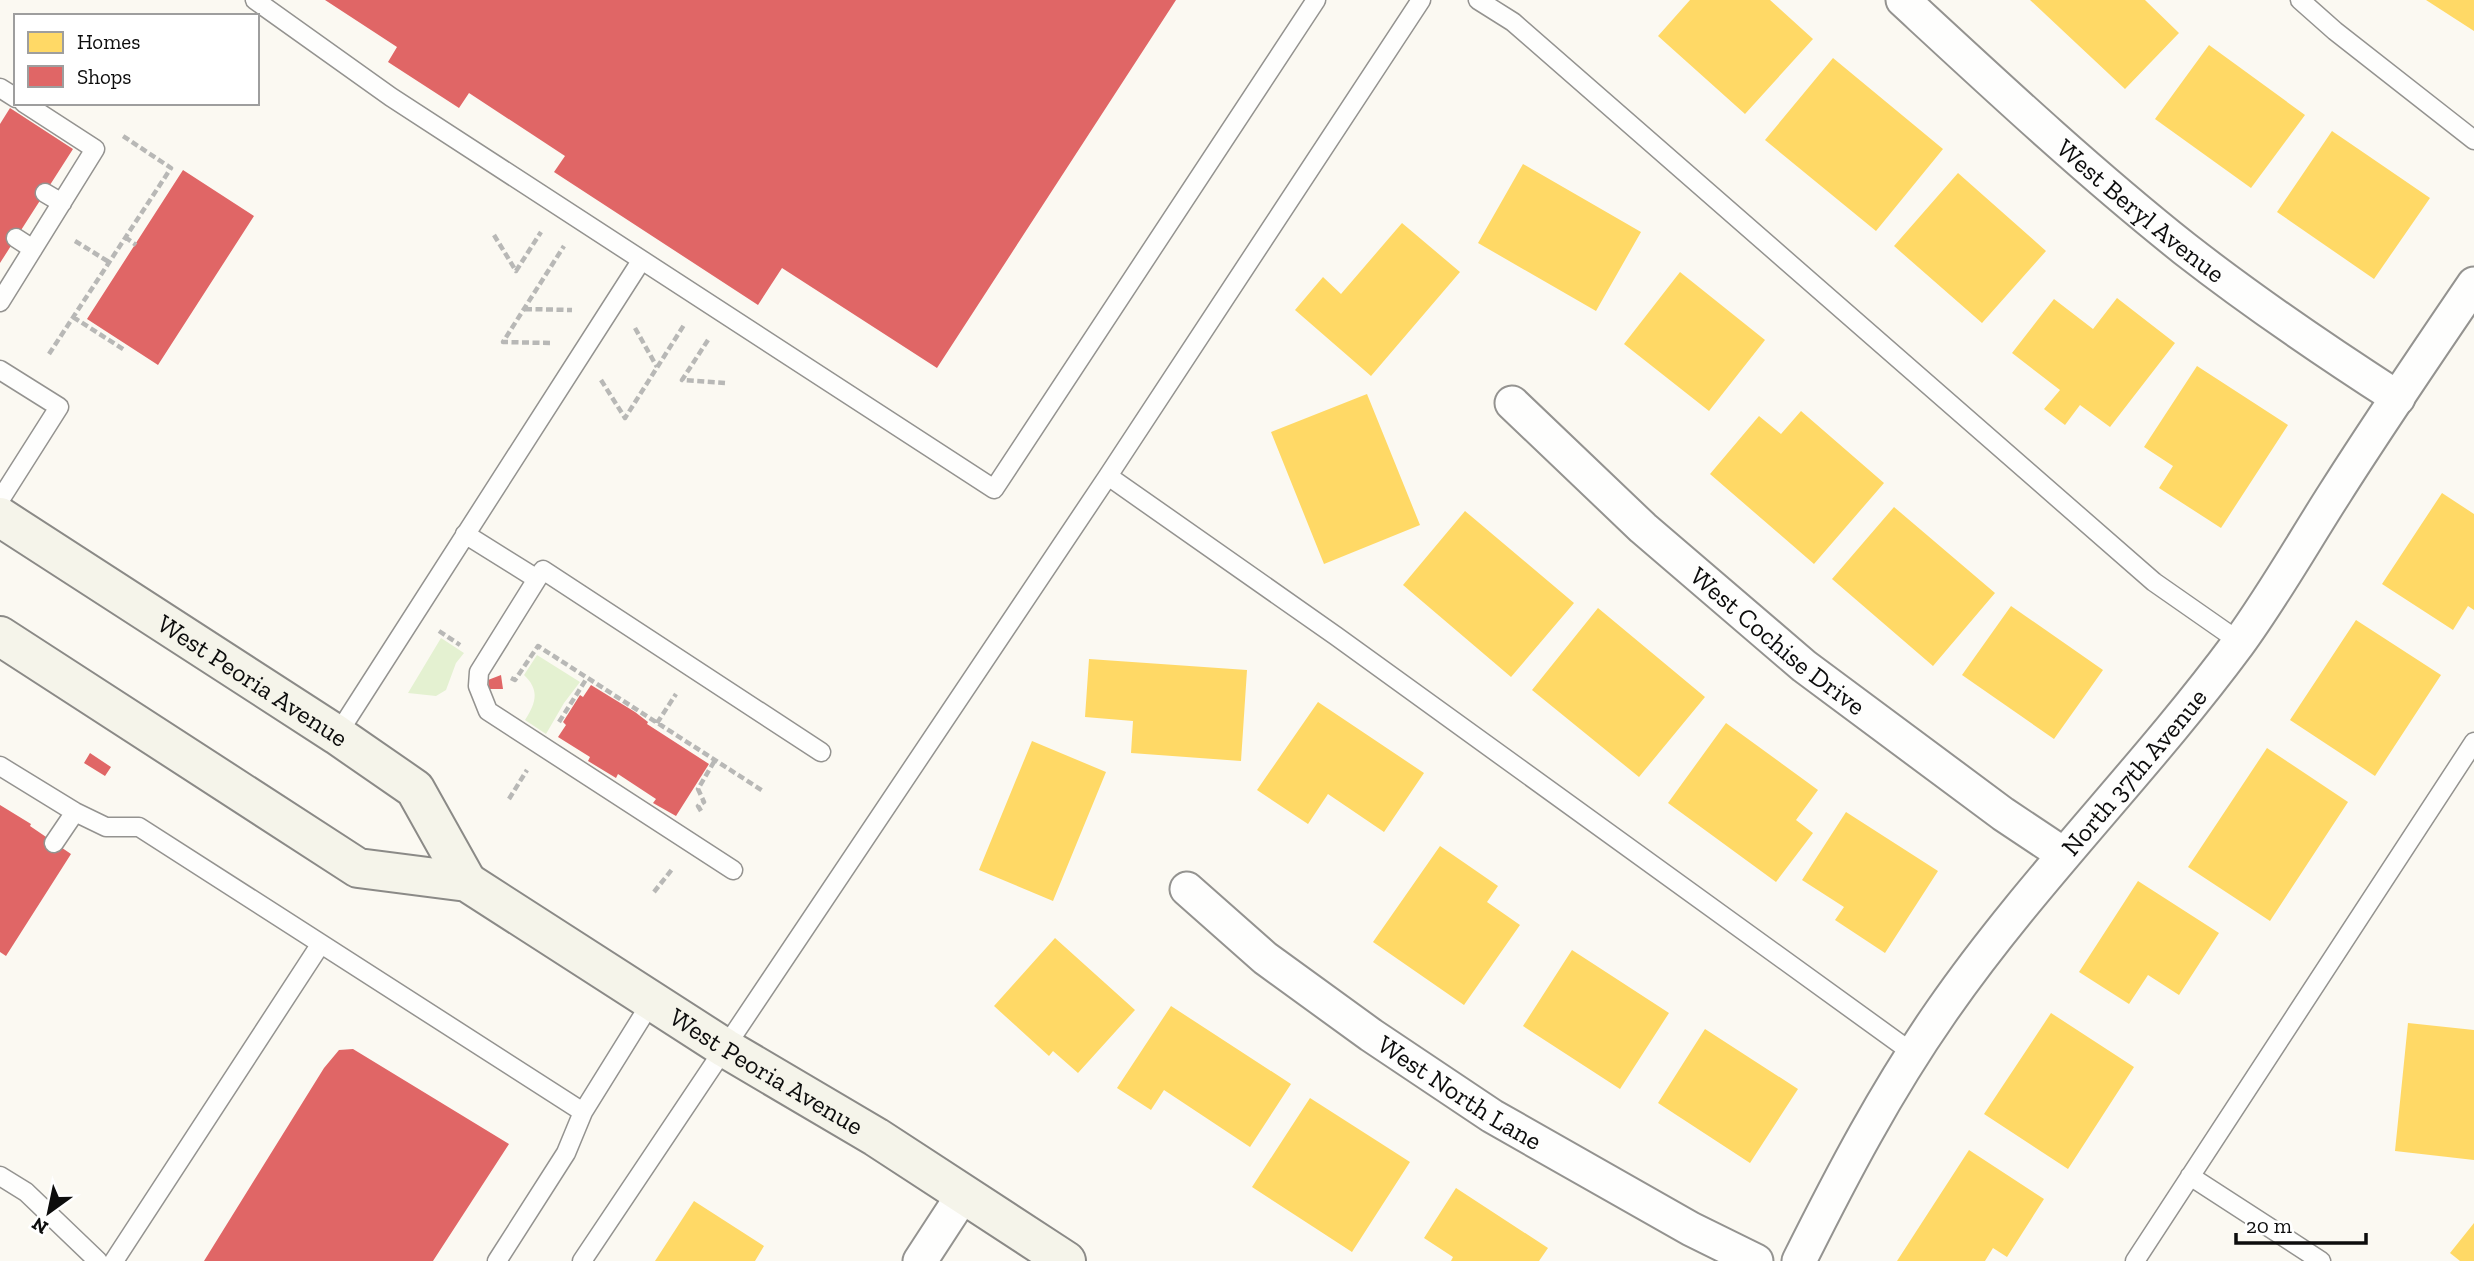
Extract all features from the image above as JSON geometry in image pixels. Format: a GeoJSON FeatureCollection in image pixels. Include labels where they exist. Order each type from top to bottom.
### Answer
{"type":"FeatureCollection","features":[{"type":"Feature","properties":{"kind":"main road","name":"West Peoria Avenue"},"geometry":{"type":"LineString","coordinates":[[0,517],[337,735],[415,789],[467,882]]}},
{"type":"Feature","properties":{"kind":"main road","name":"West Peoria Avenue"},"geometry":{"type":"LineString","coordinates":[[0,636],[358,868],[467,882],[725,1048],[876,1138],[1066,1261]]}},
{"type":"Feature","properties":{"kind":"street","name":"West Beryl Avenue"},"geometry":{"type":"LineString","coordinates":[[1903,0],[2046,131],[2185,249],[2317,345],[2398,398]]}},
{"type":"Feature","properties":{"kind":"street","name":"North 37th Avenue"},"geometry":{"type":"LineString","coordinates":[[1799,1261],[1844,1170],[1887,1096],[1942,1011],[2063,853],[2174,726],[2240,642],[2474,284]]}},
{"type":"Feature","properties":{"kind":"street","name":"West Cochise Drive"},"geometry":{"type":"LineString","coordinates":[[1512,403],[1643,528],[1804,666],[2003,814],[2063,853]]}},
{"type":"Feature","properties":{"kind":"street","name":"West North Lane"},"geometry":{"type":"LineString","coordinates":[[1187,889],[1265,958],[1371,1035],[1492,1116],[1691,1229],[1756,1261]]}},
{"type":"Feature","properties":{"kind":"street"},"geometry":{"type":"LineString","coordinates":[[920,1261],[963,1195]]}},
{"type":"Feature","properties":{"kind":"lane"},"geometry":{"type":"LineString","coordinates":[[255,0],[391,97],[994,489],[1316,0]]}},
{"type":"Feature","properties":{"kind":"lane"},"geometry":{"type":"LineString","coordinates":[[582,1261],[1108,477],[1421,0]]}},
{"type":"Feature","properties":{"kind":"lane"},"geometry":{"type":"LineString","coordinates":[[1478,0],[1513,22],[2154,582],[2240,642]]}},
{"type":"Feature","properties":{"kind":"lane"},"geometry":{"type":"LineString","coordinates":[[2300,0],[2335,31],[2474,140]]}},
{"type":"Feature","properties":{"kind":"lane"},"geometry":{"type":"LineString","coordinates":[[1,298],[95,149],[27,105]]}},
{"type":"Feature","properties":{"kind":"lane"},"geometry":{"type":"LineString","coordinates":[[45,193],[62,203]]}},
{"type":"Feature","properties":{"kind":"lane"},"geometry":{"type":"LineString","coordinates":[[16,238],[33,249]]}},
{"type":"Feature","properties":{"kind":"lane"},"geometry":{"type":"LineString","coordinates":[[337,735],[641,261]]}},
{"type":"Feature","properties":{"kind":"lane"},"geometry":{"type":"LineString","coordinates":[[0,370],[59,407],[0,500]]}},
{"type":"Feature","properties":{"kind":"lane"},"geometry":{"type":"LineString","coordinates":[[1108,477],[1336,636],[1914,1054]]}},
{"type":"Feature","properties":{"kind":"lane"},"geometry":{"type":"LineString","coordinates":[[465,534],[537,579]]}},
{"type":"Feature","properties":{"kind":"lane"},"geometry":{"type":"LineString","coordinates":[[733,870],[488,711],[478,686],[479,672],[543,570],[821,752]]}},
{"type":"Feature","properties":{"kind":"lane"},"geometry":{"type":"LineString","coordinates":[[2135,1261],[2474,742]]}},
{"type":"Feature","properties":{"kind":"lane"},"geometry":{"type":"LineString","coordinates":[[0,766],[75,812],[106,827],[139,827],[583,1112]]}},
{"type":"Feature","properties":{"kind":"lane"},"geometry":{"type":"LineString","coordinates":[[54,843],[75,812]]}},
{"type":"Feature","properties":{"kind":"lane"},"geometry":{"type":"LineString","coordinates":[[114,1261],[320,945]]}},
{"type":"Feature","properties":{"kind":"lane"},"geometry":{"type":"LineString","coordinates":[[498,1261],[566,1153],[583,1112],[652,1001]]}},
{"type":"Feature","properties":{"kind":"lane"},"geometry":{"type":"LineString","coordinates":[[0,1176],[26,1192],[98,1261]]}},
{"type":"Feature","properties":{"kind":"lane"},"geometry":{"type":"LineString","coordinates":[[2190,1176],[2321,1261]]}},
{"type":"Feature","properties":{"kind":"path"},"geometry":{"type":"LineString","coordinates":[[49,354],[171,168],[117,132]]}},
{"type":"Feature","properties":{"kind":"path"},"geometry":{"type":"LineString","coordinates":[[494,235],[516,271],[541,232]]}},
{"type":"Feature","properties":{"kind":"path"},"geometry":{"type":"LineString","coordinates":[[125,237],[136,245]]}},
{"type":"Feature","properties":{"kind":"path"},"geometry":{"type":"LineString","coordinates":[[75,241],[109,262]]}},
{"type":"Feature","properties":{"kind":"path"},"geometry":{"type":"LineString","coordinates":[[550,344],[503,342],[564,246]]}},
{"type":"Feature","properties":{"kind":"path"},"geometry":{"type":"LineString","coordinates":[[524,309],[572,310]]}},
{"type":"Feature","properties":{"kind":"path"},"geometry":{"type":"LineString","coordinates":[[73,317],[108,336],[126,351]]}},
{"type":"Feature","properties":{"kind":"path"},"geometry":{"type":"LineString","coordinates":[[601,379],[625,418],[684,326]]}},
{"type":"Feature","properties":{"kind":"path"},"geometry":{"type":"LineString","coordinates":[[634,327],[657,367]]}},
{"type":"Feature","properties":{"kind":"path"},"geometry":{"type":"LineString","coordinates":[[708,340],[682,380],[725,383]]}},
{"type":"Feature","properties":{"kind":"path"},"geometry":{"type":"LineString","coordinates":[[505,674],[515,680],[538,646],[763,791]]}},
{"type":"Feature","properties":{"kind":"path"},"geometry":{"type":"LineString","coordinates":[[558,723],[587,678]]}},
{"type":"Feature","properties":{"kind":"path"},"geometry":{"type":"LineString","coordinates":[[657,723],[681,687]]}},
{"type":"Feature","properties":{"kind":"path"},"geometry":{"type":"LineString","coordinates":[[702,814],[698,806],[704,802],[698,789],[715,760]]}},
{"type":"Feature","properties":{"kind":"path"},"geometry":{"type":"LineString","coordinates":[[509,799],[533,761]]}},
{"type":"Feature","properties":{"kind":"path"},"geometry":{"type":"LineString","coordinates":[[654,892],[674,867]]}},
{"type":"Feature","properties":{"kind":"green space"},"geometry":{"type":"Polygon","coordinates":[[[441,638],[464,653],[456,663],[446,690],[436,696],[408,693],[441,638]]]}},
{"type":"Feature","properties":{"kind":"green space"},"geometry":{"type":"Polygon","coordinates":[[[537,655],[580,682],[546,734],[525,720],[535,697],[532,686],[524,675],[537,655]]]}},
{"type":"Feature","properties":{"kind":"building: Homes"},"geometry":{"type":"Polygon","coordinates":[[[1690,0],[1770,0],[1813,39],[1745,114],[1658,36],[1690,0]]]}},
{"type":"Feature","properties":{"kind":"building: Homes"},"geometry":{"type":"Polygon","coordinates":[[[2030,0],[2145,0],[2179,33],[2125,89],[2030,0]]]}},
{"type":"Feature","properties":{"kind":"building: Homes"},"geometry":{"type":"Polygon","coordinates":[[[2426,0],[2474,0],[2474,31],[2426,0]]]}},
{"type":"Feature","properties":{"kind":"building: Homes"},"geometry":{"type":"Polygon","coordinates":[[[2209,45],[2305,115],[2251,188],[2155,119],[2209,45]]]}},
{"type":"Feature","properties":{"kind":"building: Homes"},"geometry":{"type":"Polygon","coordinates":[[[1833,58],[1943,149],[1876,231],[1765,140],[1833,58]]]}},
{"type":"Feature","properties":{"kind":"building: Homes"},"geometry":{"type":"Polygon","coordinates":[[[2332,131],[2430,198],[2374,279],[2277,212],[2332,131]]]}},
{"type":"Feature","properties":{"kind":"building: Homes"},"geometry":{"type":"Polygon","coordinates":[[[1523,164],[1641,232],[1596,311],[1478,243],[1523,164]]]}},
{"type":"Feature","properties":{"kind":"building: Homes"},"geometry":{"type":"Polygon","coordinates":[[[1958,173],[2046,251],[1982,323],[1894,246],[1958,173]]]}},
{"type":"Feature","properties":{"kind":"building: Homes"},"geometry":{"type":"Polygon","coordinates":[[[1402,223],[1460,272],[1371,376],[1295,310],[1323,277],[1341,294],[1402,223]]]}},
{"type":"Feature","properties":{"kind":"building: Homes"},"geometry":{"type":"Polygon","coordinates":[[[1680,272],[1765,340],[1709,411],[1624,344],[1680,272]]]}},
{"type":"Feature","properties":{"kind":"building: Homes"},"geometry":{"type":"Polygon","coordinates":[[[2117,298],[2175,343],[2110,427],[2080,405],[2065,425],[2044,409],[2060,390],[2012,353],[2054,299],[2093,329],[2117,298]]]}},
{"type":"Feature","properties":{"kind":"building: Homes"},"geometry":{"type":"Polygon","coordinates":[[[2197,366],[2288,425],[2221,528],[2159,488],[2173,466],[2144,447],[2197,366]]]}},
{"type":"Feature","properties":{"kind":"building: Homes"},"geometry":{"type":"Polygon","coordinates":[[[1367,394],[1420,525],[1324,564],[1271,432],[1367,394]]]}},
{"type":"Feature","properties":{"kind":"building: Homes"},"geometry":{"type":"Polygon","coordinates":[[[1801,411],[1884,483],[1814,564],[1710,474],[1759,416],[1781,434],[1801,411]]]}},
{"type":"Feature","properties":{"kind":"building: Homes"},"geometry":{"type":"Polygon","coordinates":[[[2442,493],[2474,514],[2474,610],[2468,606],[2453,630],[2382,584],[2442,493]]]}},
{"type":"Feature","properties":{"kind":"building: Homes"},"geometry":{"type":"Polygon","coordinates":[[[1894,507],[1995,593],[1933,666],[1832,579],[1894,507]]]}},
{"type":"Feature","properties":{"kind":"building: Homes"},"geometry":{"type":"Polygon","coordinates":[[[1465,511],[1574,603],[1511,677],[1403,585],[1465,511]]]}},
{"type":"Feature","properties":{"kind":"building: Homes"},"geometry":{"type":"Polygon","coordinates":[[[2011,606],[2103,670],[2054,739],[1962,675],[2011,606]]]}},
{"type":"Feature","properties":{"kind":"building: Homes"},"geometry":{"type":"Polygon","coordinates":[[[1598,608],[1705,697],[1639,777],[1532,690],[1598,608]]]}},
{"type":"Feature","properties":{"kind":"building: Homes"},"geometry":{"type":"Polygon","coordinates":[[[2356,620],[2441,675],[2375,776],[2290,720],[2356,620]]]}},
{"type":"Feature","properties":{"kind":"building: Homes"},"geometry":{"type":"Polygon","coordinates":[[[1089,659],[1247,670],[1241,761],[1131,753],[1133,721],[1085,717],[1089,659]]]}},
{"type":"Feature","properties":{"kind":"building: Homes"},"geometry":{"type":"Polygon","coordinates":[[[1318,702],[1424,773],[1384,832],[1328,794],[1308,824],[1257,790],[1318,702]]]}},
{"type":"Feature","properties":{"kind":"building: Homes"},"geometry":{"type":"Polygon","coordinates":[[[1726,723],[1818,790],[1796,820],[1813,833],[1776,882],[1668,803],[1726,723]]]}},
{"type":"Feature","properties":{"kind":"building: Homes"},"geometry":{"type":"Polygon","coordinates":[[[1032,741],[1106,772],[1053,901],[979,870],[1032,741]]]}},
{"type":"Feature","properties":{"kind":"building: Homes"},"geometry":{"type":"Polygon","coordinates":[[[2267,748],[2348,802],[2270,921],[2188,867],[2267,748]]]}},
{"type":"Feature","properties":{"kind":"building: Homes"},"geometry":{"type":"Polygon","coordinates":[[[1846,812],[1938,871],[1885,953],[1835,920],[1844,907],[1802,880],[1846,812]]]}},
{"type":"Feature","properties":{"kind":"building: Homes"},"geometry":{"type":"Polygon","coordinates":[[[1440,846],[1498,886],[1487,902],[1520,925],[1464,1005],[1373,942],[1440,846]]]}},
{"type":"Feature","properties":{"kind":"building: Homes"},"geometry":{"type":"Polygon","coordinates":[[[2138,881],[2219,933],[2179,995],[2148,975],[2129,1004],[2079,972],[2138,881]]]}},
{"type":"Feature","properties":{"kind":"building: Homes"},"geometry":{"type":"Polygon","coordinates":[[[1055,938],[1135,1010],[1078,1073],[1053,1051],[1049,1056],[994,1006],[1055,938]]]}},
{"type":"Feature","properties":{"kind":"building: Homes"},"geometry":{"type":"Polygon","coordinates":[[[1572,950],[1669,1013],[1620,1089],[1523,1026],[1572,950]]]}},
{"type":"Feature","properties":{"kind":"building: Homes"},"geometry":{"type":"Polygon","coordinates":[[[1171,1006],[1291,1084],[1250,1147],[1164,1090],[1151,1110],[1117,1088],[1171,1006]]]}},
{"type":"Feature","properties":{"kind":"building: Homes"},"geometry":{"type":"Polygon","coordinates":[[[2051,1013],[2134,1067],[2068,1169],[1984,1114],[2051,1013]]]}},
{"type":"Feature","properties":{"kind":"building: Homes"},"geometry":{"type":"Polygon","coordinates":[[[2408,1023],[2474,1030],[2474,1160],[2395,1151],[2408,1023]]]}},
{"type":"Feature","properties":{"kind":"building: Homes"},"geometry":{"type":"Polygon","coordinates":[[[1705,1029],[1798,1089],[1750,1163],[1658,1103],[1705,1029]]]}},
{"type":"Feature","properties":{"kind":"building: Homes"},"geometry":{"type":"Polygon","coordinates":[[[1310,1098],[1410,1162],[1352,1252],[1252,1187],[1310,1098]]]}},
{"type":"Feature","properties":{"kind":"building: Homes"},"geometry":{"type":"Polygon","coordinates":[[[1969,1150],[2044,1199],[2007,1257],[1993,1248],[1985,1261],[1897,1261],[1969,1150]]]}},
{"type":"Feature","properties":{"kind":"building: Homes"},"geometry":{"type":"Polygon","coordinates":[[[1456,1188],[1548,1248],[1539,1261],[1451,1261],[1453,1257],[1424,1238],[1456,1188]]]}},
{"type":"Feature","properties":{"kind":"building: Homes"},"geometry":{"type":"Polygon","coordinates":[[[694,1201],[764,1246],[755,1261],[655,1261],[694,1201]]]}},
{"type":"Feature","properties":{"kind":"building: Homes"},"geometry":{"type":"Polygon","coordinates":[[[2474,1223],[2474,1261],[2460,1261],[2450,1253],[2474,1223]]]}},
{"type":"Feature","properties":{"kind":"building: Shops"},"geometry":{"type":"Polygon","coordinates":[[[325,0],[1176,0],[937,368],[782,268],[758,305],[554,172],[565,156],[469,93],[459,108],[388,62],[397,47],[325,0]]]}},
{"type":"Feature","properties":{"kind":"building: Shops"},"geometry":{"type":"Polygon","coordinates":[[[10,108],[73,149],[0,263],[0,124],[10,108]]]}},
{"type":"Feature","properties":{"kind":"building: Shops"},"geometry":{"type":"Polygon","coordinates":[[[183,170],[254,216],[158,365],[87,319],[183,170]]]}},
{"type":"Feature","properties":{"kind":"building: Shops"},"geometry":{"type":"Polygon","coordinates":[[[501,675],[503,689],[489,689],[488,680],[501,675]]]}},
{"type":"Feature","properties":{"kind":"building: Shops"},"geometry":{"type":"Polygon","coordinates":[[[591,685],[709,764],[676,816],[653,803],[656,799],[618,774],[616,778],[588,761],[590,757],[558,737],[566,725],[563,722],[580,695],[583,697],[591,685]]]}},
{"type":"Feature","properties":{"kind":"building: Shops"},"geometry":{"type":"Polygon","coordinates":[[[90,753],[111,767],[105,776],[84,763],[90,753]]]}},
{"type":"Feature","properties":{"kind":"building: Shops"},"geometry":{"type":"Polygon","coordinates":[[[0,805],[71,854],[6,956],[0,952],[0,805]]]}},
{"type":"Feature","properties":{"kind":"building: Shops"},"geometry":{"type":"Polygon","coordinates":[[[353,1049],[509,1144],[433,1261],[204,1261],[324,1068],[339,1050],[353,1049]]]}}]}
